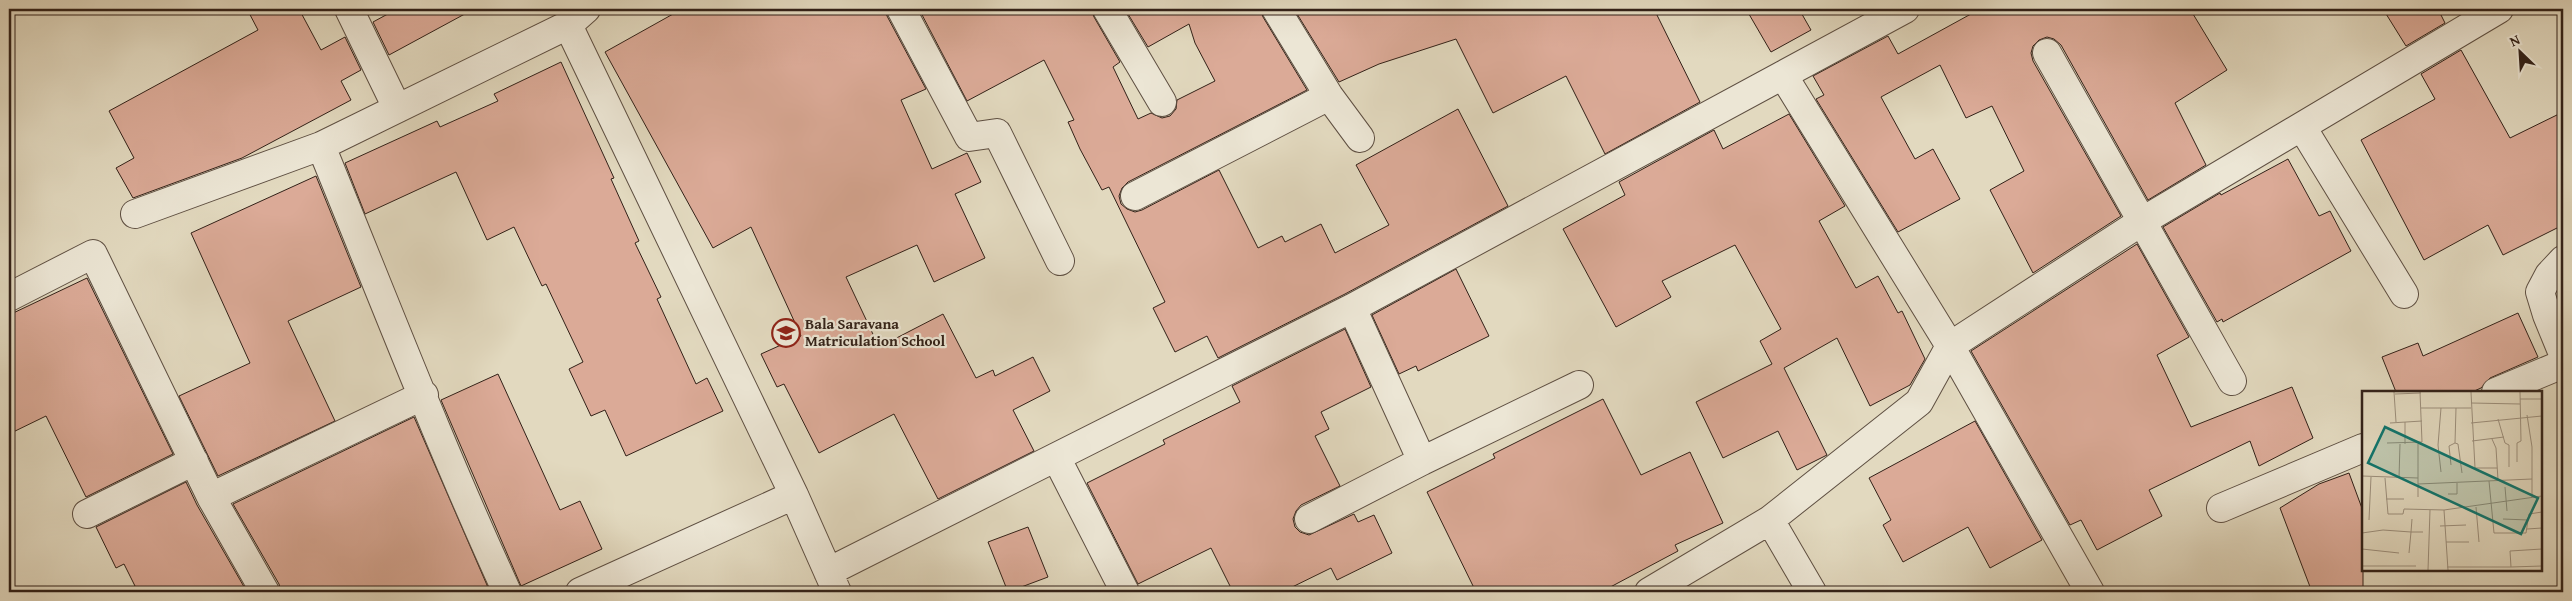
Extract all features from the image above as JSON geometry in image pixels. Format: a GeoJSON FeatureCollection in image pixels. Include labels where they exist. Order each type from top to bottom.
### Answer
{"type":"FeatureCollection","features":[{"type":"Feature","properties":{"kind":"street"},"geometry":{"type":"LineString","coordinates":[[349,9],[397,108]]}},
{"type":"Feature","properties":{"kind":"street"},"geometry":{"type":"LineString","coordinates":[[901,9],[968,137],[997,134],[1060,260]]}},
{"type":"Feature","properties":{"kind":"street"},"geometry":{"type":"LineString","coordinates":[[1107,9],[1162,102]]}},
{"type":"Feature","properties":{"kind":"street"},"geometry":{"type":"LineString","coordinates":[[1276,9],[1329,96],[1360,138]]}},
{"type":"Feature","properties":{"kind":"street"},"geometry":{"type":"LineString","coordinates":[[135,214],[321,146],[577,17],[832,582],[1056,457],[1352,308],[1900,10]]}},
{"type":"Feature","properties":{"kind":"street"},"geometry":{"type":"LineString","coordinates":[[1649,592],[1770,520],[1920,402],[1950,346],[2141,222],[2302,127],[2488,11]]}},
{"type":"Feature","properties":{"kind":"street"},"geometry":{"type":"LineString","coordinates":[[2047,53],[2232,381]]}},
{"type":"Feature","properties":{"kind":"street"},"geometry":{"type":"LineString","coordinates":[[1783,75],[1950,346],[2090,592]]}},
{"type":"Feature","properties":{"kind":"street"},"geometry":{"type":"LineString","coordinates":[[1135,196],[1329,96]]}},
{"type":"Feature","properties":{"kind":"street"},"geometry":{"type":"LineString","coordinates":[[2302,127],[2404,294]]}},
{"type":"Feature","properties":{"kind":"street"},"geometry":{"type":"LineString","coordinates":[[321,146],[424,396],[458,486],[507,592]]}},
{"type":"Feature","properties":{"kind":"street"},"geometry":{"type":"LineString","coordinates":[[9,298],[93,254],[211,497],[265,592]]}},
{"type":"Feature","properties":{"kind":"street"},"geometry":{"type":"LineString","coordinates":[[2563,260],[2548,275],[2540,292],[2563,354]]}},
{"type":"Feature","properties":{"kind":"street"},"geometry":{"type":"LineString","coordinates":[[1352,308],[1422,461]]}},
{"type":"Feature","properties":{"kind":"street"},"geometry":{"type":"LineString","coordinates":[[2498,391],[2563,364]]}},
{"type":"Feature","properties":{"kind":"street"},"geometry":{"type":"LineString","coordinates":[[1310,519],[1422,461],[1579,385]]}},
{"type":"Feature","properties":{"kind":"street"},"geometry":{"type":"LineString","coordinates":[[211,497],[424,396]]}},
{"type":"Feature","properties":{"kind":"street"},"geometry":{"type":"LineString","coordinates":[[2222,508],[2362,448]]}},
{"type":"Feature","properties":{"kind":"street"},"geometry":{"type":"LineString","coordinates":[[1056,457],[1125,592]]}},
{"type":"Feature","properties":{"kind":"street"},"geometry":{"type":"LineString","coordinates":[[87,514],[194,461]]}},
{"type":"Feature","properties":{"kind":"street"},"geometry":{"type":"LineString","coordinates":[[580,592],[794,495]]}},
{"type":"Feature","properties":{"kind":"street"},"geometry":{"type":"LineString","coordinates":[[1770,520],[1812,592]]}},
{"type":"Feature","properties":{"kind":"building"},"geometry":{"type":"Polygon","coordinates":[[[247,9],[299,9],[321,50],[345,37],[361,70],[341,81],[351,100],[242,158],[133,198],[116,168],[134,158],[109,111],[258,30],[247,9]]]}},
{"type":"Feature","properties":{"kind":"building"},"geometry":{"type":"Polygon","coordinates":[[[397,9],[474,9],[389,55],[373,22],[397,9]]]}},
{"type":"Feature","properties":{"kind":"building"},"geometry":{"type":"Polygon","coordinates":[[[682,9],[885,9],[926,89],[901,100],[932,169],[967,153],[981,182],[955,194],[985,258],[934,282],[917,245],[846,277],[879,347],[943,314],[976,378],[993,370],[995,376],[1033,357],[1050,391],[1013,410],[1034,451],[938,499],[894,414],[819,453],[784,384],[777,387],[761,354],[801,336],[751,227],[713,248],[605,52],[682,9]]]}},
{"type":"Feature","properties":{"kind":"building"},"geometry":{"type":"Polygon","coordinates":[[[919,9],[1091,9],[1120,62],[1113,67],[1138,119],[1151,113],[1162,118],[1170,116],[1176,109],[1177,100],[1215,81],[1195,43],[1189,24],[1148,47],[1125,9],[1260,9],[1307,90],[1128,182],[1122,188],[1119,196],[1121,204],[1135,212],[1219,170],[1258,248],[1282,236],[1285,242],[1321,224],[1335,253],[1389,225],[1356,165],[1458,109],[1508,206],[1345,294],[1218,358],[1207,336],[1175,352],[1153,308],[1165,302],[1109,187],[1102,190],[1080,149],[1068,122],[1074,120],[1044,60],[967,101],[919,9]]]}},
{"type":"Feature","properties":{"kind":"building"},"geometry":{"type":"Polygon","coordinates":[[[1294,9],[1654,9],[1700,102],[1605,154],[1566,76],[1493,113],[1456,39],[1379,64],[1339,82],[1294,9]]]}},
{"type":"Feature","properties":{"kind":"building"},"geometry":{"type":"Polygon","coordinates":[[[1746,9],[1799,9],[1811,30],[1771,52],[1746,9]]]}},
{"type":"Feature","properties":{"kind":"building"},"geometry":{"type":"Polygon","coordinates":[[[1980,9],[2190,9],[2227,70],[2175,103],[2206,165],[2148,200],[2061,45],[2054,39],[2047,37],[2039,40],[2033,46],[2031,53],[2033,61],[2121,216],[2033,273],[1990,190],[2024,171],[1992,106],[1966,118],[1940,65],[1881,97],[1915,159],[1933,149],[1960,199],[1898,232],[1816,99],[1824,95],[1813,76],[1888,36],[1898,54],[1980,9]]]}},
{"type":"Feature","properties":{"kind":"building"},"geometry":{"type":"Polygon","coordinates":[[[2383,9],[2438,9],[2445,23],[2406,46],[2383,9]]]}},
{"type":"Feature","properties":{"kind":"building"},"geometry":{"type":"Polygon","coordinates":[[[2461,50],[2510,138],[2563,112],[2563,225],[2503,255],[2488,225],[2424,260],[2361,140],[2435,99],[2421,74],[2461,50]]]}},
{"type":"Feature","properties":{"kind":"building"},"geometry":{"type":"Polygon","coordinates":[[[561,62],[614,178],[611,179],[639,241],[635,243],[661,297],[657,299],[696,384],[707,378],[723,411],[626,456],[605,410],[591,416],[569,369],[583,362],[546,284],[542,286],[514,227],[487,240],[456,172],[365,214],[345,163],[437,121],[440,127],[498,101],[494,94],[561,62]]]}},
{"type":"Feature","properties":{"kind":"building"},"geometry":{"type":"Polygon","coordinates":[[[1789,114],[1845,206],[1819,221],[1856,288],[1878,276],[1898,313],[1902,311],[1925,359],[1910,385],[1870,406],[1837,338],[1784,368],[1827,455],[1797,470],[1778,431],[1723,458],[1696,402],[1772,364],[1760,341],[1781,329],[1735,245],[1662,281],[1671,297],[1616,327],[1563,229],[1625,195],[1619,182],[1714,130],[1723,149],[1789,114]]]}},
{"type":"Feature","properties":{"kind":"building"},"geometry":{"type":"Polygon","coordinates":[[[2288,159],[2319,216],[2330,211],[2351,251],[2223,322],[2222,319],[2217,322],[2163,227],[2220,193],[2221,195],[2288,159]]]}},
{"type":"Feature","properties":{"kind":"building"},"geometry":{"type":"Polygon","coordinates":[[[316,176],[361,287],[288,321],[335,421],[218,476],[179,396],[250,363],[191,233],[316,176]]]}},
{"type":"Feature","properties":{"kind":"building"},"geometry":{"type":"Polygon","coordinates":[[[2137,244],[2189,337],[2157,355],[2191,427],[2292,387],[2313,438],[2259,466],[2250,441],[2149,490],[2162,516],[2097,550],[2081,520],[2070,525],[1971,351],[2137,244]]]}},
{"type":"Feature","properties":{"kind":"building"},"geometry":{"type":"Polygon","coordinates":[[[1456,269],[1489,336],[1418,371],[1416,366],[1399,374],[1372,315],[1456,269]]]}},
{"type":"Feature","properties":{"kind":"building"},"geometry":{"type":"Polygon","coordinates":[[[87,278],[173,454],[86,497],[46,416],[9,434],[9,315],[87,278]]]}},
{"type":"Feature","properties":{"kind":"building"},"geometry":{"type":"Polygon","coordinates":[[[2518,313],[2538,357],[2490,378],[2481,388],[2474,391],[2396,391],[2382,357],[2418,343],[2423,356],[2518,313]]]}},
{"type":"Feature","properties":{"kind":"building"},"geometry":{"type":"Polygon","coordinates":[[[1345,329],[1371,387],[1321,412],[1329,429],[1315,436],[1340,486],[1301,505],[1293,519],[1295,527],[1300,532],[1309,535],[1354,514],[1358,522],[1374,515],[1392,553],[1337,580],[1331,568],[1282,592],[1233,592],[1211,548],[1138,584],[1087,483],[1165,444],[1163,440],[1240,402],[1232,386],[1345,329]]]}},
{"type":"Feature","properties":{"kind":"building"},"geometry":{"type":"Polygon","coordinates":[[[498,374],[560,510],[580,501],[602,549],[521,586],[441,400],[498,374]]]}},
{"type":"Feature","properties":{"kind":"building"},"geometry":{"type":"Polygon","coordinates":[[[1603,399],[1641,475],[1690,452],[1723,523],[1675,545],[1678,551],[1601,592],[1476,592],[1427,492],[1495,458],[1493,454],[1603,399]]]}},
{"type":"Feature","properties":{"kind":"building"},"geometry":{"type":"Polygon","coordinates":[[[414,417],[490,592],[281,592],[279,584],[233,504],[414,417]]]}},
{"type":"Feature","properties":{"kind":"building"},"geometry":{"type":"Polygon","coordinates":[[[1975,421],[2042,540],[1990,568],[1968,527],[1903,562],[1883,525],[1891,520],[1869,478],[1975,421]]]}},
{"type":"Feature","properties":{"kind":"building"},"geometry":{"type":"Polygon","coordinates":[[[2349,473],[2362,508],[2363,592],[2312,592],[2280,508],[2319,484],[2349,473]]]}},
{"type":"Feature","properties":{"kind":"building"},"geometry":{"type":"Polygon","coordinates":[[[186,482],[197,505],[247,592],[138,592],[124,564],[116,568],[96,527],[186,482]]]}},
{"type":"Feature","properties":{"kind":"building"},"geometry":{"type":"Polygon","coordinates":[[[1028,527],[1048,577],[1008,592],[988,542],[1028,527]]]}},
{"type":"Feature","properties":{"kind":"place","name":"Bala Saravana Matriculation School"},"geometry":{"type":"Point","coordinates":[786,333]}}]}
